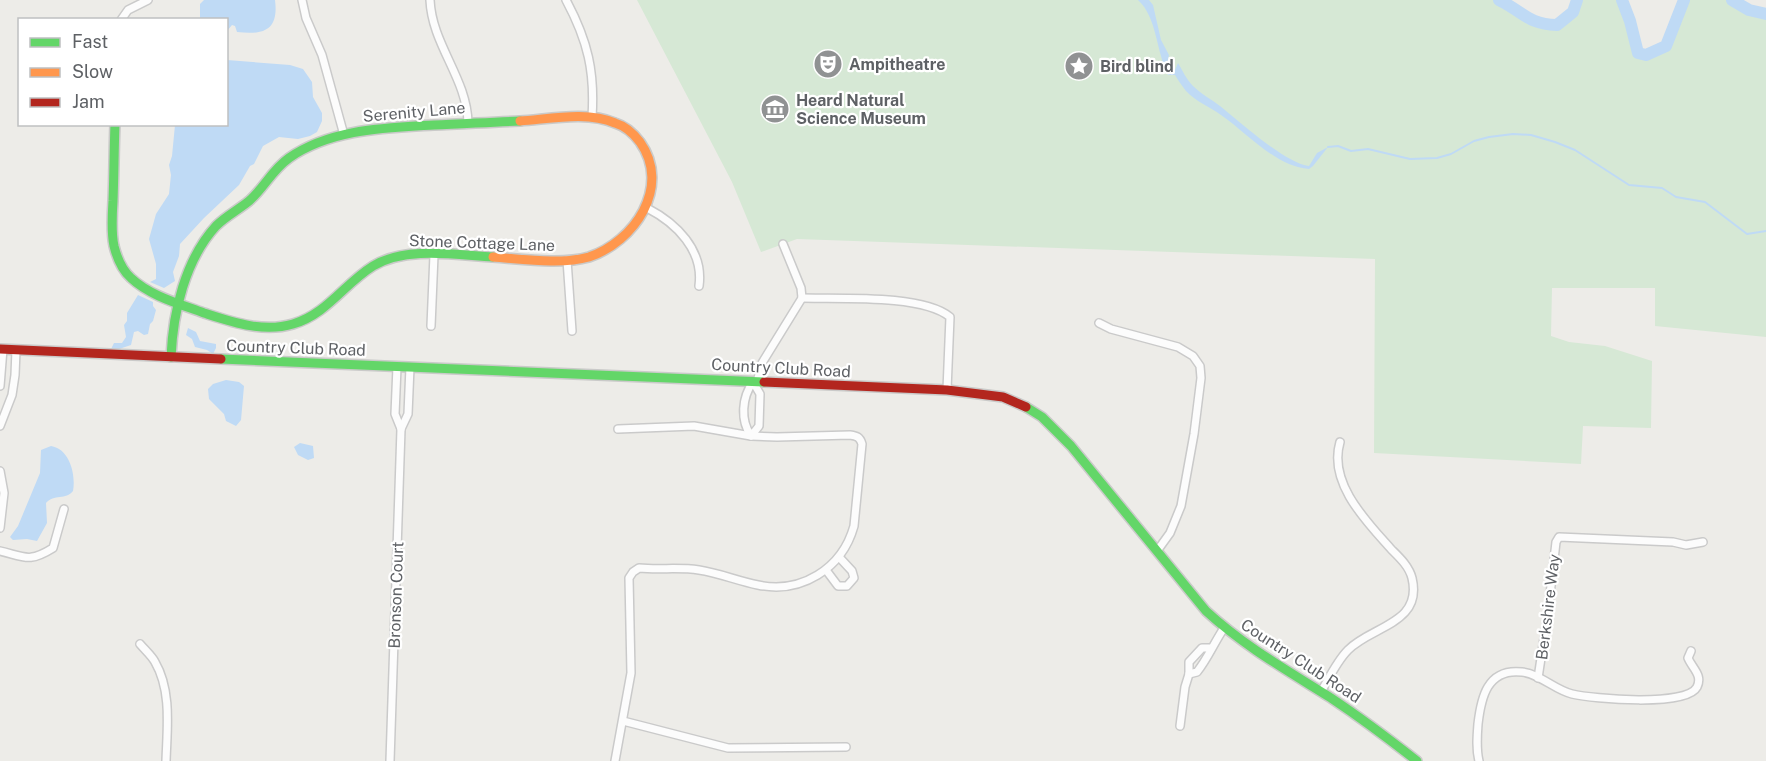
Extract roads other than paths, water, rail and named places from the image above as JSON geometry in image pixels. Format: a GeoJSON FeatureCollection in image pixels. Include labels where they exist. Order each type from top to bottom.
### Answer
{"type":"FeatureCollection","features":[{"type":"Feature","properties":{"kind":"main road","name":"Serenity Lane"},"geometry":{"type":"LineString","coordinates":[[171,357],[179,303],[196,254],[207,236],[217,225],[249,201],[286,160],[318,144],[344,135],[389,127],[592,117],[608,120],[624,128],[637,140],[649,161],[652,179],[647,208]]}},
{"type":"Feature","properties":{"kind":"main road","name":"Stone Cottage Lane"},"geometry":{"type":"LineString","coordinates":[[115,126],[112,234],[116,256],[125,272],[151,293],[250,326],[273,328],[309,319],[321,312],[360,274],[377,263],[401,255],[567,260],[592,255],[613,246],[633,228],[647,208]]}},
{"type":"Feature","properties":{"kind":"main road","name":"Country Club Road"},"geometry":{"type":"LineString","coordinates":[[1,349],[947,390],[994,394],[1022,403],[1048,420],[1206,611],[1224,628],[1248,647],[1379,730],[1417,761]]}},
{"type":"Feature","properties":{"kind":"street"},"geometry":{"type":"LineString","coordinates":[[122,18],[128,10],[148,0]]}},
{"type":"Feature","properties":{"kind":"street"},"geometry":{"type":"LineString","coordinates":[[302,0],[306,18],[322,55],[344,135]]}},
{"type":"Feature","properties":{"kind":"street"},"geometry":{"type":"LineString","coordinates":[[430,0],[438,39],[463,90],[468,123]]}},
{"type":"Feature","properties":{"kind":"street"},"geometry":{"type":"LineString","coordinates":[[566,0],[582,32],[590,60],[593,82],[592,117]]}},
{"type":"Feature","properties":{"kind":"street"},"geometry":{"type":"LineString","coordinates":[[647,208],[667,219],[686,239],[699,267],[699,286]]}},
{"type":"Feature","properties":{"kind":"street"},"geometry":{"type":"LineString","coordinates":[[751,436],[744,426],[745,393],[755,382],[762,363],[802,298],[801,288],[783,244]]}},
{"type":"Feature","properties":{"kind":"street"},"geometry":{"type":"LineString","coordinates":[[431,327],[434,255]]}},
{"type":"Feature","properties":{"kind":"street"},"geometry":{"type":"LineString","coordinates":[[567,260],[572,331]]}},
{"type":"Feature","properties":{"kind":"street"},"geometry":{"type":"LineString","coordinates":[[802,298],[910,302],[935,308],[950,317],[947,390]]}},
{"type":"Feature","properties":{"kind":"street"},"geometry":{"type":"LineString","coordinates":[[1099,323],[1111,329],[1184,349],[1196,359],[1200,366],[1201,378],[1194,434],[1181,506],[1170,533],[1157,551]]}},
{"type":"Feature","properties":{"kind":"street"},"geometry":{"type":"LineString","coordinates":[[0,386],[1,349]]}},
{"type":"Feature","properties":{"kind":"street"},"geometry":{"type":"LineString","coordinates":[[0,426],[12,395],[16,350]]}},
{"type":"Feature","properties":{"kind":"street","name":"Bronson Court"},"geometry":{"type":"LineString","coordinates":[[397,367],[395,414],[401,429]]}},
{"type":"Feature","properties":{"kind":"street","name":"Bronson Court"},"geometry":{"type":"LineString","coordinates":[[390,761],[401,429],[408,414],[410,367]]}},
{"type":"Feature","properties":{"kind":"street"},"geometry":{"type":"LineString","coordinates":[[751,436],[759,426],[760,394],[755,382]]}},
{"type":"Feature","properties":{"kind":"street"},"geometry":{"type":"LineString","coordinates":[[615,761],[631,673],[628,601],[629,578],[633,572],[639,568],[701,570],[776,588],[801,584],[820,575],[839,556],[852,536],[861,439],[857,436],[837,434],[751,436],[694,426],[618,429]]}},
{"type":"Feature","properties":{"kind":"street"},"geometry":{"type":"LineString","coordinates":[[1321,692],[1347,650],[1364,637],[1401,618],[1410,604],[1413,587],[1408,568],[1362,517],[1350,498],[1338,462],[1337,453],[1340,442]]}},
{"type":"Feature","properties":{"kind":"street"},"geometry":{"type":"LineString","coordinates":[[0,471],[4,493],[0,528]]}},
{"type":"Feature","properties":{"kind":"street"},"geometry":{"type":"LineString","coordinates":[[0,551],[31,559],[53,548],[64,509]]}},
{"type":"Feature","properties":{"kind":"street","name":"Berkshire Way"},"geometry":{"type":"LineString","coordinates":[[1538,678],[1556,542],[1559,537],[1672,542],[1686,545],[1703,543]]}},
{"type":"Feature","properties":{"kind":"street"},"geometry":{"type":"LineString","coordinates":[[826,570],[838,586],[847,586],[854,578],[852,571],[839,556]]}},
{"type":"Feature","properties":{"kind":"street"},"geometry":{"type":"LineString","coordinates":[[1189,674],[1197,672],[1224,628]]}},
{"type":"Feature","properties":{"kind":"street"},"geometry":{"type":"LineString","coordinates":[[140,644],[154,660],[163,679],[166,695],[166,761]]}},
{"type":"Feature","properties":{"kind":"street"},"geometry":{"type":"LineString","coordinates":[[1180,726],[1189,662],[1202,648],[1211,648]]}},
{"type":"Feature","properties":{"kind":"street"},"geometry":{"type":"LineString","coordinates":[[1479,761],[1476,743],[1480,703],[1488,686],[1503,675],[1512,672],[1528,674],[1565,693],[1587,697],[1635,700],[1685,697],[1694,692],[1698,685],[1698,676],[1688,658],[1691,651]]}},
{"type":"Feature","properties":{"kind":"street"},"geometry":{"type":"LineString","coordinates":[[623,721],[728,748],[846,747]]}},
{"type":"Feature","properties":{"kind":"water"},"geometry":{"type":"Polygon","coordinates":[[[204,0],[275,0],[276,10],[272,25],[267,29],[254,33],[237,32],[235,26],[232,25],[228,30],[228,18],[200,18],[200,4],[204,0]]]}},
{"type":"Feature","properties":{"kind":"water"},"geometry":{"type":"Polygon","coordinates":[[[1138,0],[1149,0],[1153,5],[1161,40],[1169,55],[1167,65],[1170,71],[1175,70],[1178,63],[1188,81],[1196,89],[1288,158],[1309,166],[1317,153],[1328,147],[1313,166],[1309,169],[1297,167],[1273,156],[1221,115],[1190,95],[1175,75],[1168,75],[1153,25],[1138,0]]]}},
{"type":"Feature","properties":{"kind":"water"},"geometry":{"type":"Polygon","coordinates":[[[228,60],[290,65],[303,69],[312,82],[313,97],[322,113],[322,121],[317,132],[298,139],[279,137],[263,146],[239,185],[180,244],[179,256],[173,272],[175,281],[164,288],[150,282],[156,279],[156,264],[149,239],[156,214],[169,194],[171,175],[169,165],[175,126],[228,126],[228,60]]]}},
{"type":"Feature","properties":{"kind":"water"},"geometry":{"type":"Polygon","coordinates":[[[138,295],[153,302],[156,310],[148,334],[134,332],[131,345],[111,349],[114,343],[122,343],[126,337],[124,325],[127,321],[127,313],[138,295]]]}},
{"type":"Feature","properties":{"kind":"water"},"geometry":{"type":"Polygon","coordinates":[[[188,328],[196,332],[200,341],[216,344],[213,354],[195,347],[192,339],[186,335],[188,328]]]}},
{"type":"Feature","properties":{"kind":"water"},"geometry":{"type":"Polygon","coordinates":[[[226,380],[239,382],[244,386],[241,420],[236,426],[226,421],[224,414],[209,399],[208,389],[213,384],[226,380]]]}},
{"type":"Feature","properties":{"kind":"water"},"geometry":{"type":"Polygon","coordinates":[[[300,443],[313,446],[314,458],[308,460],[298,455],[294,447],[300,443]]]}},
{"type":"Feature","properties":{"kind":"water"},"geometry":{"type":"Polygon","coordinates":[[[51,446],[58,448],[67,457],[74,478],[73,491],[46,503],[47,523],[37,541],[13,540],[10,537],[18,526],[40,473],[41,450],[51,446]]]}},
{"type":"Feature","properties":{"kind":"waterway"},"geometry":{"type":"LineString","coordinates":[[1499,0],[1532,20],[1557,25],[1573,12],[1577,0]]}},
{"type":"Feature","properties":{"kind":"waterway"},"geometry":{"type":"LineString","coordinates":[[1622,0],[1638,53],[1646,55],[1666,46],[1684,0]]}},
{"type":"Feature","properties":{"kind":"waterway"},"geometry":{"type":"LineString","coordinates":[[1732,0],[1749,10],[1766,14]]}},
{"type":"Feature","properties":{"kind":"waterway"},"geometry":{"type":"LineString","coordinates":[[1328,147],[1338,146],[1351,151],[1368,149],[1410,159],[1437,158],[1451,154],[1474,141],[1489,137],[1513,134],[1531,135],[1575,150],[1629,185],[1662,188],[1676,197],[1705,202],[1747,234],[1766,231]]}},
{"type":"Feature","properties":{"kind":"place","name":"Ampitheatre"},"geometry":{"type":"Point","coordinates":[828,64]}},
{"type":"Feature","properties":{"kind":"place","name":"Bird blind"},"geometry":{"type":"Point","coordinates":[1079,66]}},
{"type":"Feature","properties":{"kind":"place","name":"Heard Natural Science Museum"},"geometry":{"type":"Point","coordinates":[775,109]}}]}
